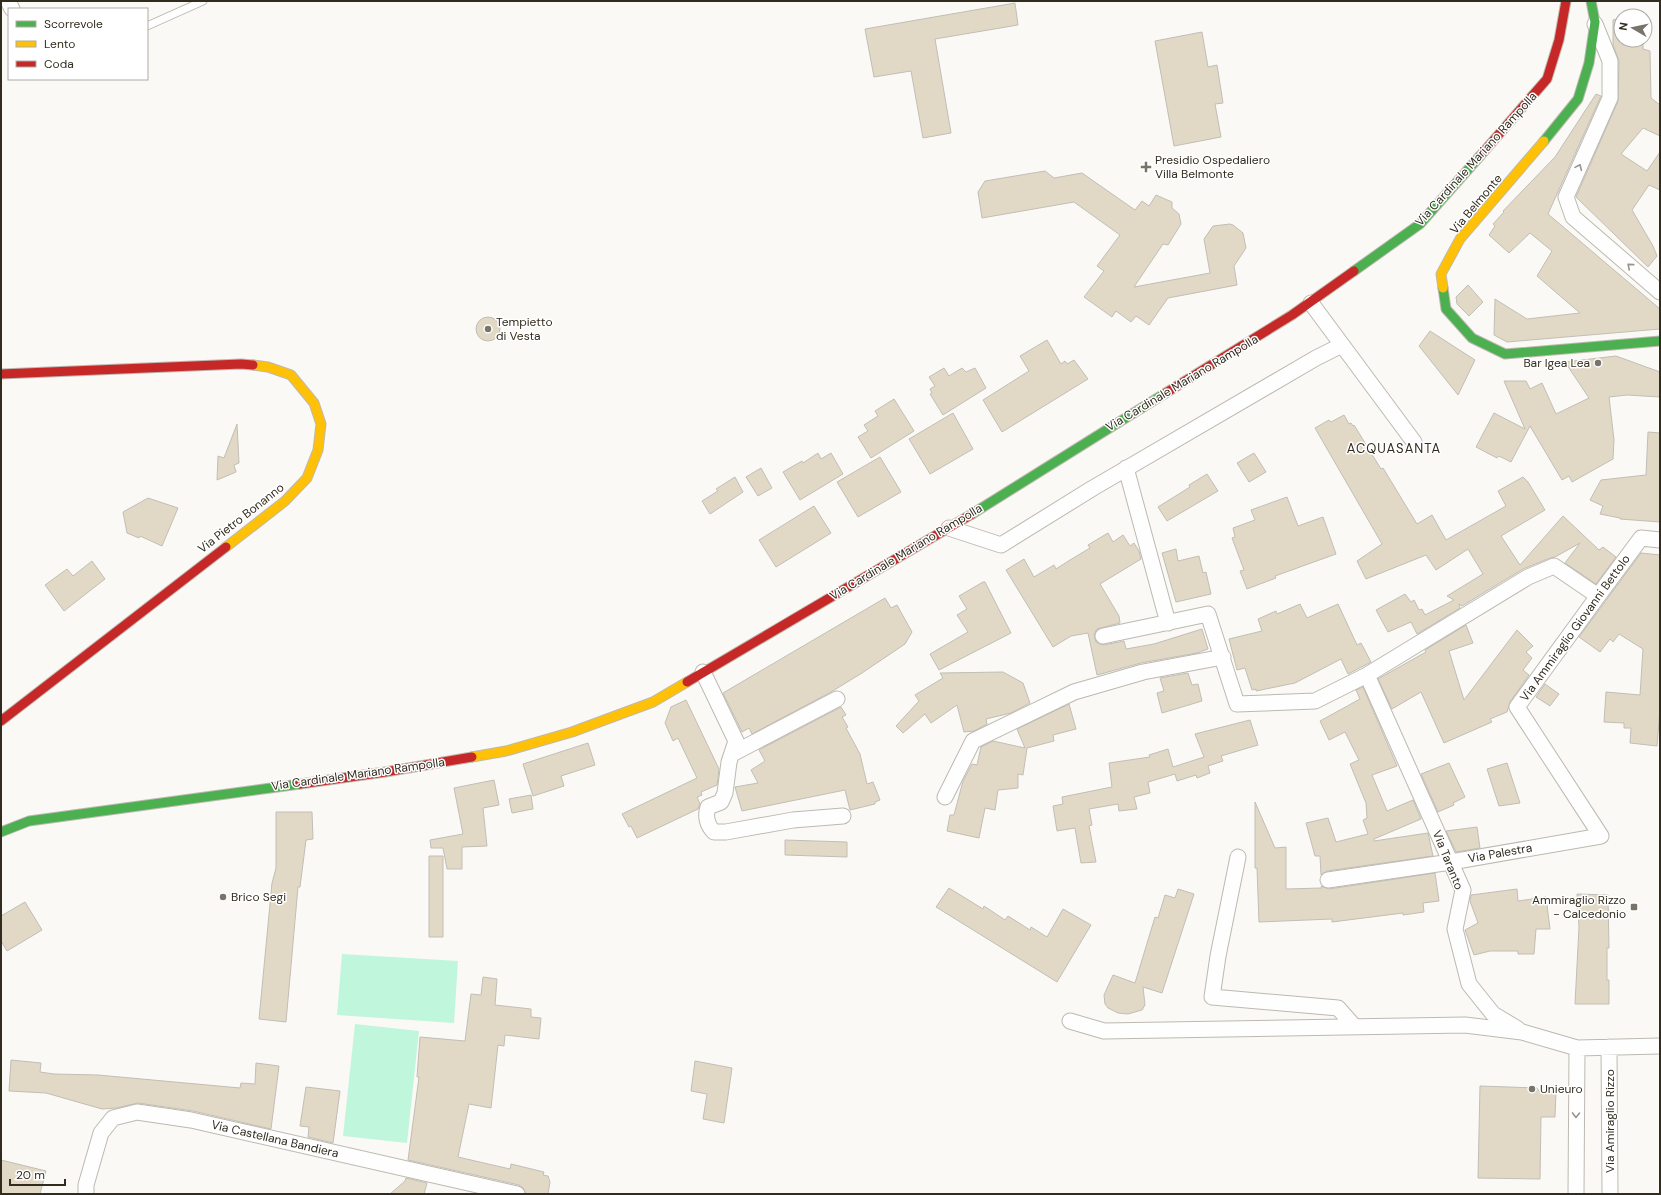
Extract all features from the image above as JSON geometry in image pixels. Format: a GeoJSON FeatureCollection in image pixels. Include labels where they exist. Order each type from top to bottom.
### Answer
{"type":"FeatureCollection","features":[{"type":"Feature","properties":{"kind":"street","name":"Via Cardinale Mariano Rampolla"},"geometry":{"type":"LineString","coordinates":[[1,832],[29,821],[385,772],[506,751],[572,732],[653,702],[950,528],[1070,451],[1292,316],[1420,224],[1547,79],[1559,40],[1566,1]]}},
{"type":"Feature","properties":{"kind":"street","name":"Via Belmonte"},"geometry":{"type":"LineString","coordinates":[[1591,1],[1595,22],[1589,63],[1578,99],[1526,163],[1460,239],[1441,274],[1446,308],[1472,338],[1505,354],[1660,341]]}},
{"type":"Feature","properties":{"kind":"street"},"geometry":{"type":"LineString","coordinates":[[1595,22],[1610,61],[1610,98],[1566,197],[1573,218],[1660,292]]}},
{"type":"Feature","properties":{"kind":"street"},"geometry":{"type":"LineString","coordinates":[[1310,303],[1414,442]]}},
{"type":"Feature","properties":{"kind":"street"},"geometry":{"type":"LineString","coordinates":[[950,528],[1001,545],[1126,468],[1316,358],[1342,345]]}},
{"type":"Feature","properties":{"kind":"street","name":"Via Pietro Bonanno"},"geometry":{"type":"LineString","coordinates":[[1,374],[241,364],[268,367],[291,376],[314,403],[320,424],[318,450],[307,478],[285,501],[1,721]]}},
{"type":"Feature","properties":{"kind":"street"},"geometry":{"type":"LineString","coordinates":[[1126,468],[1168,623]]}},
{"type":"Feature","properties":{"kind":"street","name":"Via Ammiraglio Giovanni Bettolo"},"geometry":{"type":"LineString","coordinates":[[1601,836],[1517,707],[1641,538],[1660,540]]}},
{"type":"Feature","properties":{"kind":"street"},"geometry":{"type":"LineString","coordinates":[[1103,636],[1208,614],[1237,704],[1315,701],[1367,675],[1528,577],[1554,566],[1598,596]]}},
{"type":"Feature","properties":{"kind":"street"},"geometry":{"type":"LineString","coordinates":[[945,797],[974,741],[980,737],[1074,692],[1143,672],[1223,657]]}},
{"type":"Feature","properties":{"kind":"street"},"geometry":{"type":"LineString","coordinates":[[703,672],[736,741],[729,762],[725,793],[721,802],[708,807],[706,812],[708,826],[714,832],[726,832],[793,820],[843,816]]}},
{"type":"Feature","properties":{"kind":"street","name":"Via Taranto"},"geometry":{"type":"LineString","coordinates":[[1367,675],[1463,890],[1455,929],[1469,984],[1493,1014],[1522,1032]]}},
{"type":"Feature","properties":{"kind":"street"},"geometry":{"type":"LineString","coordinates":[[732,754],[837,699]]}},
{"type":"Feature","properties":{"kind":"street","name":"Via Palestra"},"geometry":{"type":"LineString","coordinates":[[1328,880],[1451,862],[1601,836]]}},
{"type":"Feature","properties":{"kind":"street"},"geometry":{"type":"LineString","coordinates":[[1238,857],[1218,956],[1212,997],[1338,1008],[1354,1026]]}},
{"type":"Feature","properties":{"kind":"street"},"geometry":{"type":"LineString","coordinates":[[1070,1021],[1104,1030],[1465,1024],[1522,1032],[1577,1048],[1660,1046]]}},
{"type":"Feature","properties":{"kind":"street"},"geometry":{"type":"LineString","coordinates":[[1576,1194],[1577,1048]]}},
{"type":"Feature","properties":{"kind":"street","name":"Via Amiraglio Rizzo"},"geometry":{"type":"LineString","coordinates":[[1609,1048],[1610,1194]]}},
{"type":"Feature","properties":{"kind":"street","name":"Via Castellana Bandiera"},"geometry":{"type":"LineString","coordinates":[[86,1194],[86,1185],[101,1133],[113,1118],[137,1112],[190,1120],[517,1194]]}},
{"type":"Feature","properties":{"kind":"lane"},"geometry":{"type":"LineString","coordinates":[[148,26],[203,1]]}},
{"type":"Feature","properties":{"kind":"green space"},"geometry":{"type":"Polygon","coordinates":[[[342,954],[458,961],[454,1023],[337,1015],[342,954]]]}},
{"type":"Feature","properties":{"kind":"green space"},"geometry":{"type":"Polygon","coordinates":[[[355,1024],[419,1031],[407,1143],[343,1136],[355,1024]]]}},
{"type":"Feature","properties":{"kind":"building"},"geometry":{"type":"Polygon","coordinates":[[[1015,3],[1018,25],[935,39],[951,133],[923,138],[911,71],[874,77],[865,29],[1015,3]]]}},
{"type":"Feature","properties":{"kind":"building"},"geometry":{"type":"Polygon","coordinates":[[[1202,32],[1208,67],[1217,65],[1223,103],[1215,104],[1221,137],[1174,146],[1155,41],[1202,32]]]}},
{"type":"Feature","properties":{"kind":"building"},"geometry":{"type":"Polygon","coordinates":[[[1614,48],[1643,48],[1650,51],[1651,98],[1660,105],[1660,136],[1643,128],[1621,154],[1647,171],[1660,152],[1660,190],[1649,185],[1632,210],[1653,246],[1657,256],[1648,267],[1576,197],[1618,101],[1619,61],[1614,48]]]}},
{"type":"Feature","properties":{"kind":"building"},"geometry":{"type":"Polygon","coordinates":[[[1596,94],[1601,96],[1548,214],[1660,309],[1660,329],[1507,342],[1494,335],[1495,299],[1527,319],[1580,313],[1537,276],[1552,251],[1530,233],[1509,253],[1489,235],[1495,226],[1493,224],[1504,212],[1503,211],[1555,157],[1596,94]]]}},
{"type":"Feature","properties":{"kind":"building"},"geometry":{"type":"Polygon","coordinates":[[[1045,171],[1054,178],[1082,173],[1135,210],[1142,201],[1149,206],[1156,195],[1172,202],[1172,208],[1179,214],[1181,224],[1168,245],[1163,244],[1134,287],[1210,273],[1204,239],[1213,226],[1230,224],[1243,233],[1246,248],[1234,266],[1237,285],[1168,298],[1149,325],[1136,316],[1131,322],[1116,311],[1112,317],[1084,297],[1104,271],[1097,266],[1120,235],[1074,202],[982,218],[978,192],[985,181],[1045,171]]]}},
{"type":"Feature","properties":{"kind":"building"},"geometry":{"type":"Polygon","coordinates":[[[1468,285],[1483,302],[1469,316],[1457,304],[1456,297],[1468,285]]]}},
{"type":"Feature","properties":{"kind":"building","name":"Tempietto di Vesta"},"geometry":{"type":"Polygon","coordinates":[[[488,317],[493,318],[499,324],[499,334],[493,340],[488,341],[483,340],[477,334],[476,329],[477,324],[483,318],[488,317]]]}},
{"type":"Feature","properties":{"kind":"building"},"geometry":{"type":"Polygon","coordinates":[[[1430,331],[1475,360],[1458,395],[1419,346],[1430,331]]]}},
{"type":"Feature","properties":{"kind":"building"},"geometry":{"type":"Polygon","coordinates":[[[1047,340],[1061,364],[1065,361],[1067,364],[1074,360],[1088,379],[1002,432],[983,400],[1029,371],[1020,356],[1047,340]]]}},
{"type":"Feature","properties":{"kind":"building"},"geometry":{"type":"Polygon","coordinates":[[[1616,356],[1660,372],[1660,397],[1627,395],[1609,397],[1614,440],[1613,459],[1572,482],[1569,476],[1562,480],[1530,426],[1511,462],[1499,456],[1497,458],[1476,447],[1494,413],[1525,429],[1504,381],[1526,381],[1530,389],[1542,383],[1556,414],[1589,398],[1565,362],[1616,356]]]}},
{"type":"Feature","properties":{"kind":"building"},"geometry":{"type":"Polygon","coordinates":[[[944,368],[949,376],[962,368],[966,372],[975,368],[986,388],[943,415],[930,394],[932,393],[930,389],[935,386],[929,377],[944,368]]]}},
{"type":"Feature","properties":{"kind":"building"},"geometry":{"type":"Polygon","coordinates":[[[894,399],[914,431],[871,458],[858,437],[868,431],[864,425],[878,416],[875,411],[894,399]]]}},
{"type":"Feature","properties":{"kind":"building"},"geometry":{"type":"Polygon","coordinates":[[[953,413],[973,449],[930,474],[909,439],[953,413]]]}},
{"type":"Feature","properties":{"kind":"building"},"geometry":{"type":"Polygon","coordinates":[[[1344,415],[1349,424],[1351,423],[1353,426],[1354,425],[1381,469],[1383,468],[1417,524],[1432,515],[1446,540],[1506,506],[1498,491],[1523,477],[1528,482],[1545,510],[1501,536],[1520,565],[1563,516],[1599,550],[1603,547],[1616,557],[1596,584],[1565,563],[1580,543],[1555,557],[1523,569],[1462,606],[1459,604],[1460,608],[1417,634],[1411,622],[1388,632],[1376,610],[1405,594],[1411,602],[1414,600],[1419,610],[1422,609],[1425,615],[1454,600],[1447,596],[1483,574],[1468,549],[1436,570],[1426,555],[1366,579],[1357,561],[1382,544],[1315,428],[1329,420],[1331,422],[1344,415]]]}},
{"type":"Feature","properties":{"kind":"building"},"geometry":{"type":"Polygon","coordinates":[[[237,424],[239,463],[234,465],[236,472],[217,480],[218,456],[224,458],[237,424]]]}},
{"type":"Feature","properties":{"kind":"building"},"geometry":{"type":"Polygon","coordinates":[[[1648,432],[1660,433],[1660,522],[1620,519],[1600,514],[1603,506],[1590,500],[1601,480],[1646,475],[1648,432]]]}},
{"type":"Feature","properties":{"kind":"building"},"geometry":{"type":"Polygon","coordinates":[[[818,453],[821,459],[831,453],[843,474],[800,500],[783,472],[802,461],[803,463],[818,453]]]}},
{"type":"Feature","properties":{"kind":"building"},"geometry":{"type":"Polygon","coordinates":[[[1254,453],[1266,472],[1249,482],[1237,463],[1254,453]]]}},
{"type":"Feature","properties":{"kind":"building"},"geometry":{"type":"Polygon","coordinates":[[[880,457],[901,492],[858,517],[837,482],[880,457]]]}},
{"type":"Feature","properties":{"kind":"building"},"geometry":{"type":"Polygon","coordinates":[[[761,468],[772,488],[758,496],[746,477],[761,468]]]}},
{"type":"Feature","properties":{"kind":"building"},"geometry":{"type":"Polygon","coordinates":[[[1207,474],[1218,491],[1167,521],[1158,507],[1190,487],[1189,485],[1207,474]]]}},
{"type":"Feature","properties":{"kind":"building"},"geometry":{"type":"Polygon","coordinates":[[[735,477],[743,492],[710,514],[702,501],[718,491],[716,489],[735,477]]]}},
{"type":"Feature","properties":{"kind":"building"},"geometry":{"type":"Polygon","coordinates":[[[1287,497],[1298,526],[1323,517],[1336,554],[1275,576],[1276,578],[1247,589],[1240,571],[1244,570],[1232,538],[1235,537],[1233,528],[1255,520],[1251,510],[1287,497]]]}},
{"type":"Feature","properties":{"kind":"building"},"geometry":{"type":"Polygon","coordinates":[[[148,498],[178,508],[162,546],[140,536],[139,538],[127,533],[123,512],[148,498]]]}},
{"type":"Feature","properties":{"kind":"building"},"geometry":{"type":"Polygon","coordinates":[[[814,506],[831,533],[776,567],[759,540],[814,506]]]}},
{"type":"Feature","properties":{"kind":"building"},"geometry":{"type":"Polygon","coordinates":[[[1108,533],[1113,542],[1123,535],[1130,546],[1134,543],[1139,551],[1141,559],[1100,584],[1119,616],[1120,623],[1097,629],[1094,634],[1096,642],[1104,645],[1124,641],[1126,649],[1154,644],[1202,629],[1208,649],[1197,653],[1141,663],[1097,675],[1088,633],[1071,636],[1053,647],[1006,570],[1024,559],[1034,577],[1054,565],[1056,569],[1090,548],[1088,545],[1108,533]]]}},
{"type":"Feature","properties":{"kind":"building"},"geometry":{"type":"Polygon","coordinates":[[[1176,549],[1178,561],[1199,556],[1203,573],[1206,572],[1211,594],[1176,602],[1162,553],[1176,549]]]}},
{"type":"Feature","properties":{"kind":"building"},"geometry":{"type":"Polygon","coordinates":[[[1641,553],[1660,555],[1660,710],[1657,746],[1630,743],[1631,728],[1624,728],[1624,723],[1604,722],[1606,692],[1640,695],[1643,649],[1619,634],[1613,642],[1610,639],[1600,652],[1579,637],[1641,553]]]}},
{"type":"Feature","properties":{"kind":"building"},"geometry":{"type":"Polygon","coordinates":[[[92,561],[105,579],[64,611],[45,585],[67,569],[73,576],[92,561]]]}},
{"type":"Feature","properties":{"kind":"building"},"geometry":{"type":"Polygon","coordinates":[[[985,582],[1011,633],[939,670],[930,654],[968,632],[957,615],[967,609],[959,596],[985,582]]]}},
{"type":"Feature","properties":{"kind":"building"},"geometry":{"type":"Polygon","coordinates":[[[885,598],[891,608],[897,605],[912,632],[905,644],[831,692],[752,734],[749,728],[742,732],[723,693],[885,598]]]}},
{"type":"Feature","properties":{"kind":"building"},"geometry":{"type":"Polygon","coordinates":[[[1300,604],[1307,618],[1338,604],[1357,645],[1361,643],[1371,662],[1348,674],[1341,659],[1295,683],[1256,691],[1256,689],[1252,690],[1245,668],[1237,670],[1229,639],[1262,631],[1258,619],[1276,611],[1277,614],[1300,604]]]}},
{"type":"Feature","properties":{"kind":"building"},"geometry":{"type":"Polygon","coordinates":[[[1466,625],[1473,643],[1449,651],[1464,700],[1517,630],[1533,646],[1526,652],[1532,658],[1523,670],[1529,675],[1510,702],[1507,712],[1490,719],[1492,722],[1444,743],[1421,692],[1392,709],[1378,679],[1426,652],[1425,650],[1466,625]]]}},
{"type":"Feature","properties":{"kind":"building"},"geometry":{"type":"Polygon","coordinates":[[[1003,672],[1023,683],[1030,703],[1011,713],[986,719],[987,724],[974,731],[964,732],[957,705],[931,723],[925,714],[903,733],[896,726],[919,701],[915,695],[943,678],[940,673],[1003,672]]]}},
{"type":"Feature","properties":{"kind":"building"},"geometry":{"type":"Polygon","coordinates":[[[1188,673],[1192,685],[1198,684],[1202,701],[1162,713],[1157,693],[1164,691],[1160,678],[1188,673]]]}},
{"type":"Feature","properties":{"kind":"building"},"geometry":{"type":"Polygon","coordinates":[[[1545,684],[1559,694],[1550,706],[1536,697],[1545,684]]]}},
{"type":"Feature","properties":{"kind":"building"},"geometry":{"type":"Polygon","coordinates":[[[1363,687],[1397,766],[1372,775],[1387,811],[1413,800],[1421,819],[1374,839],[1374,841],[1428,833],[1433,856],[1327,871],[1321,875],[1320,856],[1315,856],[1306,823],[1328,818],[1336,842],[1368,834],[1363,820],[1367,818],[1366,803],[1350,764],[1359,760],[1345,732],[1329,740],[1320,721],[1360,699],[1356,690],[1363,687]]]}},
{"type":"Feature","properties":{"kind":"building"},"geometry":{"type":"Polygon","coordinates":[[[686,700],[719,769],[717,785],[701,792],[702,795],[697,797],[700,804],[698,809],[637,838],[631,826],[629,827],[622,814],[697,778],[678,738],[673,741],[665,723],[671,707],[686,700]]]}},
{"type":"Feature","properties":{"kind":"building"},"geometry":{"type":"Polygon","coordinates":[[[1069,704],[1076,729],[1053,735],[1054,741],[1027,748],[1023,775],[1018,774],[1018,788],[998,790],[995,810],[985,808],[979,838],[947,831],[950,815],[954,815],[963,781],[972,764],[977,765],[981,747],[993,741],[1025,748],[1017,729],[1069,704]]]}},
{"type":"Feature","properties":{"kind":"building"},"geometry":{"type":"Polygon","coordinates":[[[841,707],[846,715],[842,717],[848,727],[846,728],[860,754],[867,784],[873,782],[880,800],[875,802],[875,804],[850,810],[845,790],[742,811],[735,787],[758,783],[751,770],[765,761],[759,750],[841,707]]]}},
{"type":"Feature","properties":{"kind":"building"},"geometry":{"type":"Polygon","coordinates":[[[1250,720],[1258,745],[1221,756],[1223,761],[1208,766],[1210,773],[1197,778],[1196,775],[1177,781],[1175,774],[1148,782],[1150,793],[1134,797],[1137,809],[1119,811],[1118,804],[1089,809],[1092,825],[1089,826],[1096,862],[1081,863],[1075,828],[1057,831],[1053,806],[1063,804],[1062,797],[1112,787],[1109,763],[1150,757],[1149,755],[1168,749],[1173,767],[1204,757],[1195,734],[1250,720]]]}},
{"type":"Feature","properties":{"kind":"building"},"geometry":{"type":"Polygon","coordinates":[[[588,743],[595,765],[561,776],[564,786],[533,796],[523,764],[588,743]]]}},
{"type":"Feature","properties":{"kind":"building"},"geometry":{"type":"Polygon","coordinates":[[[1449,763],[1465,797],[1453,803],[1454,805],[1438,812],[1421,774],[1449,763]]]}},
{"type":"Feature","properties":{"kind":"building"},"geometry":{"type":"Polygon","coordinates":[[[1507,763],[1520,803],[1499,806],[1487,769],[1507,763]]]}},
{"type":"Feature","properties":{"kind":"building"},"geometry":{"type":"Polygon","coordinates":[[[494,780],[499,805],[483,808],[487,846],[462,847],[462,869],[447,869],[443,848],[431,848],[430,840],[463,834],[454,788],[494,780]]]}},
{"type":"Feature","properties":{"kind":"building"},"geometry":{"type":"Polygon","coordinates":[[[531,795],[533,809],[512,813],[509,799],[531,795]]]}},
{"type":"Feature","properties":{"kind":"building"},"geometry":{"type":"Polygon","coordinates":[[[1255,802],[1275,848],[1286,847],[1286,889],[1322,888],[1321,886],[1329,889],[1435,873],[1439,901],[1423,903],[1424,912],[1403,915],[1403,913],[1332,922],[1332,919],[1259,922],[1257,868],[1255,868],[1255,802]]]}},
{"type":"Feature","properties":{"kind":"building"},"geometry":{"type":"Polygon","coordinates":[[[276,812],[312,812],[313,839],[306,840],[300,887],[298,887],[286,1022],[259,1019],[272,883],[276,868],[276,812]]]}},
{"type":"Feature","properties":{"kind":"building"},"geometry":{"type":"Polygon","coordinates":[[[1477,827],[1480,848],[1456,852],[1446,831],[1477,827]]]}},
{"type":"Feature","properties":{"kind":"building"},"geometry":{"type":"Polygon","coordinates":[[[785,840],[847,842],[847,857],[785,855],[785,840]]]}},
{"type":"Feature","properties":{"kind":"building"},"geometry":{"type":"Polygon","coordinates":[[[429,856],[443,856],[443,937],[429,937],[429,856]]]}},
{"type":"Feature","properties":{"kind":"building"},"geometry":{"type":"Polygon","coordinates":[[[949,888],[983,909],[984,906],[1005,920],[1008,916],[1030,930],[1031,927],[1047,937],[1063,909],[1091,925],[1057,982],[936,907],[949,888]]]}},
{"type":"Feature","properties":{"kind":"building"},"geometry":{"type":"Polygon","coordinates":[[[1178,889],[1194,894],[1162,993],[1143,987],[1145,1005],[1142,1010],[1128,1014],[1118,1013],[1108,1008],[1105,1004],[1104,995],[1113,975],[1135,983],[1155,917],[1158,918],[1165,895],[1175,898],[1178,889]]]}},
{"type":"Feature","properties":{"kind":"building"},"geometry":{"type":"Polygon","coordinates":[[[1517,889],[1518,901],[1546,897],[1550,929],[1536,929],[1534,954],[1518,954],[1518,951],[1490,951],[1474,955],[1465,930],[1478,923],[1470,901],[1471,895],[1517,889]]]}},
{"type":"Feature","properties":{"kind":"building"},"geometry":{"type":"Polygon","coordinates":[[[1577,894],[1608,895],[1609,948],[1607,948],[1607,980],[1609,980],[1609,1004],[1575,1004],[1579,927],[1577,894]]]}},
{"type":"Feature","properties":{"kind":"building"},"geometry":{"type":"Polygon","coordinates":[[[25,902],[42,930],[7,951],[1,941],[1,916],[25,902]]]}},
{"type":"Feature","properties":{"kind":"building"},"geometry":{"type":"Polygon","coordinates":[[[483,977],[497,979],[495,1005],[531,1009],[531,1017],[541,1018],[539,1039],[505,1035],[504,1046],[498,1045],[491,1108],[469,1104],[458,1157],[510,1169],[511,1164],[544,1172],[543,1175],[548,1176],[550,1182],[548,1194],[526,1194],[523,1188],[519,1185],[408,1160],[419,1077],[417,1077],[420,1037],[465,1041],[471,994],[481,995],[483,977]]]}},
{"type":"Feature","properties":{"kind":"building"},"geometry":{"type":"Polygon","coordinates":[[[11,1060],[41,1063],[40,1072],[54,1074],[98,1075],[240,1088],[241,1083],[255,1084],[256,1063],[279,1066],[271,1129],[193,1111],[138,1103],[116,1108],[102,1109],[46,1093],[9,1091],[11,1060]]]}},
{"type":"Feature","properties":{"kind":"building"},"geometry":{"type":"Polygon","coordinates":[[[695,1061],[732,1068],[724,1123],[703,1119],[707,1094],[691,1091],[695,1061]]]}},
{"type":"Feature","properties":{"kind":"building"},"geometry":{"type":"Polygon","coordinates":[[[1480,1086],[1537,1088],[1539,1091],[1556,1092],[1555,1117],[1541,1117],[1540,1179],[1478,1178],[1480,1086]]]}},
{"type":"Feature","properties":{"kind":"building"},"geometry":{"type":"Polygon","coordinates":[[[306,1087],[340,1091],[333,1143],[308,1137],[309,1127],[300,1126],[306,1087]]]}},
{"type":"Feature","properties":{"kind":"building"},"geometry":{"type":"Polygon","coordinates":[[[1,1160],[46,1171],[40,1194],[1,1194],[1,1160]]]}},
{"type":"Feature","properties":{"kind":"building"},"geometry":{"type":"Polygon","coordinates":[[[406,1178],[427,1183],[424,1194],[390,1194],[405,1181],[406,1178]]]}},
{"type":"Feature","properties":{"kind":"traffic: fast"},"geometry":{"type":"LineString","coordinates":[[1544,141],[1578,99],[1589,63],[1595,22],[1591,1]]}},
{"type":"Feature","properties":{"kind":"traffic: fast"},"geometry":{"type":"LineString","coordinates":[[1354,271],[1420,224],[1480,156]]}},
{"type":"Feature","properties":{"kind":"traffic: fast"},"geometry":{"type":"LineString","coordinates":[[1443,288],[1446,309],[1472,338],[1505,354],[1660,341]]}},
{"type":"Feature","properties":{"kind":"traffic: fast"},"geometry":{"type":"LineString","coordinates":[[972,514],[1164,394]]}},
{"type":"Feature","properties":{"kind":"traffic: fast"},"geometry":{"type":"LineString","coordinates":[[1,832],[29,821],[300,784]]}},
{"type":"Feature","properties":{"kind":"traffic: slow"},"geometry":{"type":"LineString","coordinates":[[1443,288],[1441,274],[1460,239],[1544,141]]}},
{"type":"Feature","properties":{"kind":"traffic: slow"},"geometry":{"type":"LineString","coordinates":[[226,547],[285,501],[307,478],[318,450],[321,424],[314,403],[291,375],[268,367],[253,365]]}},
{"type":"Feature","properties":{"kind":"traffic: slow"},"geometry":{"type":"LineString","coordinates":[[472,757],[506,751],[572,732],[653,702],[687,682]]}},
{"type":"Feature","properties":{"kind":"traffic: jam"},"geometry":{"type":"LineString","coordinates":[[1480,156],[1547,79],[1559,40],[1566,1]]}},
{"type":"Feature","properties":{"kind":"traffic: jam"},"geometry":{"type":"LineString","coordinates":[[1164,394],[1292,315],[1354,271]]}},
{"type":"Feature","properties":{"kind":"traffic: jam"},"geometry":{"type":"LineString","coordinates":[[1,374],[241,364],[253,365]]}},
{"type":"Feature","properties":{"kind":"traffic: jam"},"geometry":{"type":"LineString","coordinates":[[687,682],[972,514]]}},
{"type":"Feature","properties":{"kind":"traffic: jam"},"geometry":{"type":"LineString","coordinates":[[1,721],[226,547]]}},
{"type":"Feature","properties":{"kind":"traffic: jam"},"geometry":{"type":"LineString","coordinates":[[300,784],[385,772],[472,757]]}},
{"type":"Feature","properties":{"kind":"place","name":"Presidio Ospedaliero Villa Belmonte"},"geometry":{"type":"Point","coordinates":[1146,167]}},
{"type":"Feature","properties":{"kind":"place","name":"Tempietto di Vesta"},"geometry":{"type":"Point","coordinates":[488,329]}},
{"type":"Feature","properties":{"kind":"place","name":"Bar Igea Lea"},"geometry":{"type":"Point","coordinates":[1598,363]}},
{"type":"Feature","properties":{"kind":"place","name":"Brico Segi"},"geometry":{"type":"Point","coordinates":[223,897]}},
{"type":"Feature","properties":{"kind":"place","name":"Ammiraglio Rizzo - Calcedonio"},"geometry":{"type":"Point","coordinates":[1634,907]}},
{"type":"Feature","properties":{"kind":"place","name":"Unieuro"},"geometry":{"type":"Point","coordinates":[1532,1089]}},
{"type":"Feature","properties":{"kind":"district","name":"ACQUASANTA"},"geometry":{"type":"Point","coordinates":[1394,448]}}]}
